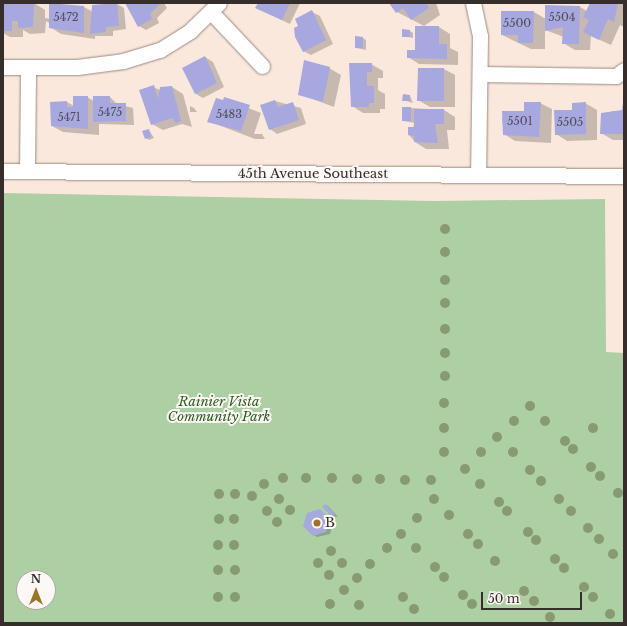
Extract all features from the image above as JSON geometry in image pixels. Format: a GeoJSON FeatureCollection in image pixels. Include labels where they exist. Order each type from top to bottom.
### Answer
{"type":"FeatureCollection","features":[{"type":"Feature","properties":{"kind":"street"},"geometry":{"type":"LineString","coordinates":[[473,3],[480,36],[478,175]]}},
{"type":"Feature","properties":{"kind":"street"},"geometry":{"type":"LineString","coordinates":[[3,67],[28,68],[122,61],[160,50],[216,8],[262,66]]}},
{"type":"Feature","properties":{"kind":"street"},"geometry":{"type":"LineString","coordinates":[[27,171],[28,68]]}},
{"type":"Feature","properties":{"kind":"street"},"geometry":{"type":"LineString","coordinates":[[480,74],[616,76],[624,70]]}},
{"type":"Feature","properties":{"kind":"street","name":"45th Avenue Southeast"},"geometry":{"type":"LineString","coordinates":[[3,171],[624,176]]}},
{"type":"Feature","properties":{"kind":"green space","name":"Rainier Vista Community Park"},"geometry":{"type":"Polygon","coordinates":[[[3,193],[434,201],[605,199],[606,352],[624,353],[624,623],[3,623],[3,193]]]}},
{"type":"Feature","properties":{"kind":"building"},"geometry":{"type":"Polygon","coordinates":[[[3,3],[34,3],[33,27],[18,28],[18,21],[12,21],[12,31],[3,31],[3,3]]]}},
{"type":"Feature","properties":{"kind":"building"},"geometry":{"type":"Polygon","coordinates":[[[49,3],[84,6],[84,33],[49,28],[49,3]]]}},
{"type":"Feature","properties":{"kind":"building"},"geometry":{"type":"Polygon","coordinates":[[[117,3],[119,26],[106,27],[106,32],[90,34],[92,5],[117,3]]]}},
{"type":"Feature","properties":{"kind":"building"},"geometry":{"type":"Polygon","coordinates":[[[125,3],[161,3],[150,14],[152,19],[138,27],[125,3]]]}},
{"type":"Feature","properties":{"kind":"building"},"geometry":{"type":"Polygon","coordinates":[[[258,3],[290,3],[282,20],[255,8],[258,3]]]}},
{"type":"Feature","properties":{"kind":"building"},"geometry":{"type":"Polygon","coordinates":[[[389,3],[426,3],[429,8],[411,20],[403,8],[396,13],[389,3]]]}},
{"type":"Feature","properties":{"kind":"building"},"geometry":{"type":"Polygon","coordinates":[[[590,3],[618,3],[614,22],[608,19],[599,40],[583,32],[589,20],[583,17],[590,3]]]}},
{"type":"Feature","properties":{"kind":"building"},"geometry":{"type":"Polygon","coordinates":[[[545,5],[580,6],[579,44],[562,44],[563,27],[545,31],[545,5]]]}},
{"type":"Feature","properties":{"kind":"building"},"geometry":{"type":"Polygon","coordinates":[[[312,10],[326,40],[303,52],[295,37],[294,28],[298,26],[295,19],[312,10]]]}},
{"type":"Feature","properties":{"kind":"building"},"geometry":{"type":"Polygon","coordinates":[[[501,11],[534,11],[533,43],[518,43],[518,35],[501,35],[501,11]]]}},
{"type":"Feature","properties":{"kind":"building"},"geometry":{"type":"Polygon","coordinates":[[[415,26],[439,26],[439,44],[447,44],[447,59],[407,58],[407,50],[415,50],[415,26]]]}},
{"type":"Feature","properties":{"kind":"building"},"geometry":{"type":"Polygon","coordinates":[[[402,29],[410,30],[410,37],[402,37],[402,29]]]}},
{"type":"Feature","properties":{"kind":"building"},"geometry":{"type":"Polygon","coordinates":[[[355,36],[363,37],[363,48],[355,48],[355,36]]]}},
{"type":"Feature","properties":{"kind":"building"},"geometry":{"type":"Polygon","coordinates":[[[205,56],[217,83],[195,94],[182,68],[205,56]]]}},
{"type":"Feature","properties":{"kind":"building"},"geometry":{"type":"Polygon","coordinates":[[[304,60],[330,67],[323,102],[298,95],[304,60]]]}},
{"type":"Feature","properties":{"kind":"building"},"geometry":{"type":"Polygon","coordinates":[[[349,63],[372,63],[372,72],[367,72],[367,86],[374,86],[374,103],[369,103],[369,107],[351,107],[349,63]]]}},
{"type":"Feature","properties":{"kind":"building"},"geometry":{"type":"Polygon","coordinates":[[[418,68],[444,68],[444,101],[417,101],[418,68]]]}},
{"type":"Feature","properties":{"kind":"building"},"geometry":{"type":"Polygon","coordinates":[[[154,85],[158,99],[160,87],[172,86],[181,121],[176,123],[172,118],[151,125],[139,90],[154,85]]]}},
{"type":"Feature","properties":{"kind":"building"},"geometry":{"type":"Polygon","coordinates":[[[403,94],[410,95],[410,101],[402,101],[403,94]]]}},
{"type":"Feature","properties":{"kind":"building"},"geometry":{"type":"Polygon","coordinates":[[[73,96],[88,96],[88,129],[51,126],[50,102],[67,101],[67,107],[73,107],[73,96]]]}},
{"type":"Feature","properties":{"kind":"building"},"geometry":{"type":"Polygon","coordinates":[[[93,96],[110,96],[110,103],[126,103],[126,121],[93,122],[93,96]]]}},
{"type":"Feature","properties":{"kind":"building"},"geometry":{"type":"Polygon","coordinates":[[[224,97],[250,105],[241,131],[207,122],[216,98],[223,100],[224,97]]]}},
{"type":"Feature","properties":{"kind":"building"},"geometry":{"type":"Polygon","coordinates":[[[275,100],[278,107],[293,102],[299,120],[269,130],[260,105],[275,100]]]}},
{"type":"Feature","properties":{"kind":"building"},"geometry":{"type":"Polygon","coordinates":[[[524,102],[541,102],[539,137],[503,135],[502,111],[524,111],[524,102]]]}},
{"type":"Feature","properties":{"kind":"building"},"geometry":{"type":"Polygon","coordinates":[[[586,102],[586,134],[555,135],[554,110],[572,110],[572,103],[586,102]]]}},
{"type":"Feature","properties":{"kind":"building"},"geometry":{"type":"Polygon","coordinates":[[[623,103],[624,134],[600,134],[601,113],[622,110],[623,103]]]}},
{"type":"Feature","properties":{"kind":"building"},"geometry":{"type":"Polygon","coordinates":[[[402,107],[411,107],[411,121],[402,121],[402,107]]]}},
{"type":"Feature","properties":{"kind":"building"},"geometry":{"type":"Polygon","coordinates":[[[414,109],[444,109],[444,124],[435,124],[438,143],[414,142],[414,136],[408,135],[408,127],[414,127],[414,109]]]}},
{"type":"Feature","properties":{"kind":"building"},"geometry":{"type":"Polygon","coordinates":[[[149,129],[151,137],[145,139],[142,131],[149,129]]]}},
{"type":"Feature","properties":{"kind":"building"},"geometry":{"type":"Polygon","coordinates":[[[325,504],[335,514],[332,517],[322,507],[325,504]]]}},
{"type":"Feature","properties":{"kind":"building","name":"B"},"geometry":{"type":"Polygon","coordinates":[[[320,509],[330,519],[326,532],[313,536],[303,526],[307,513],[320,509]]]}},
{"type":"Feature","properties":{"kind":"place","name":"B"},"geometry":{"type":"Point","coordinates":[317,523]}}]}
